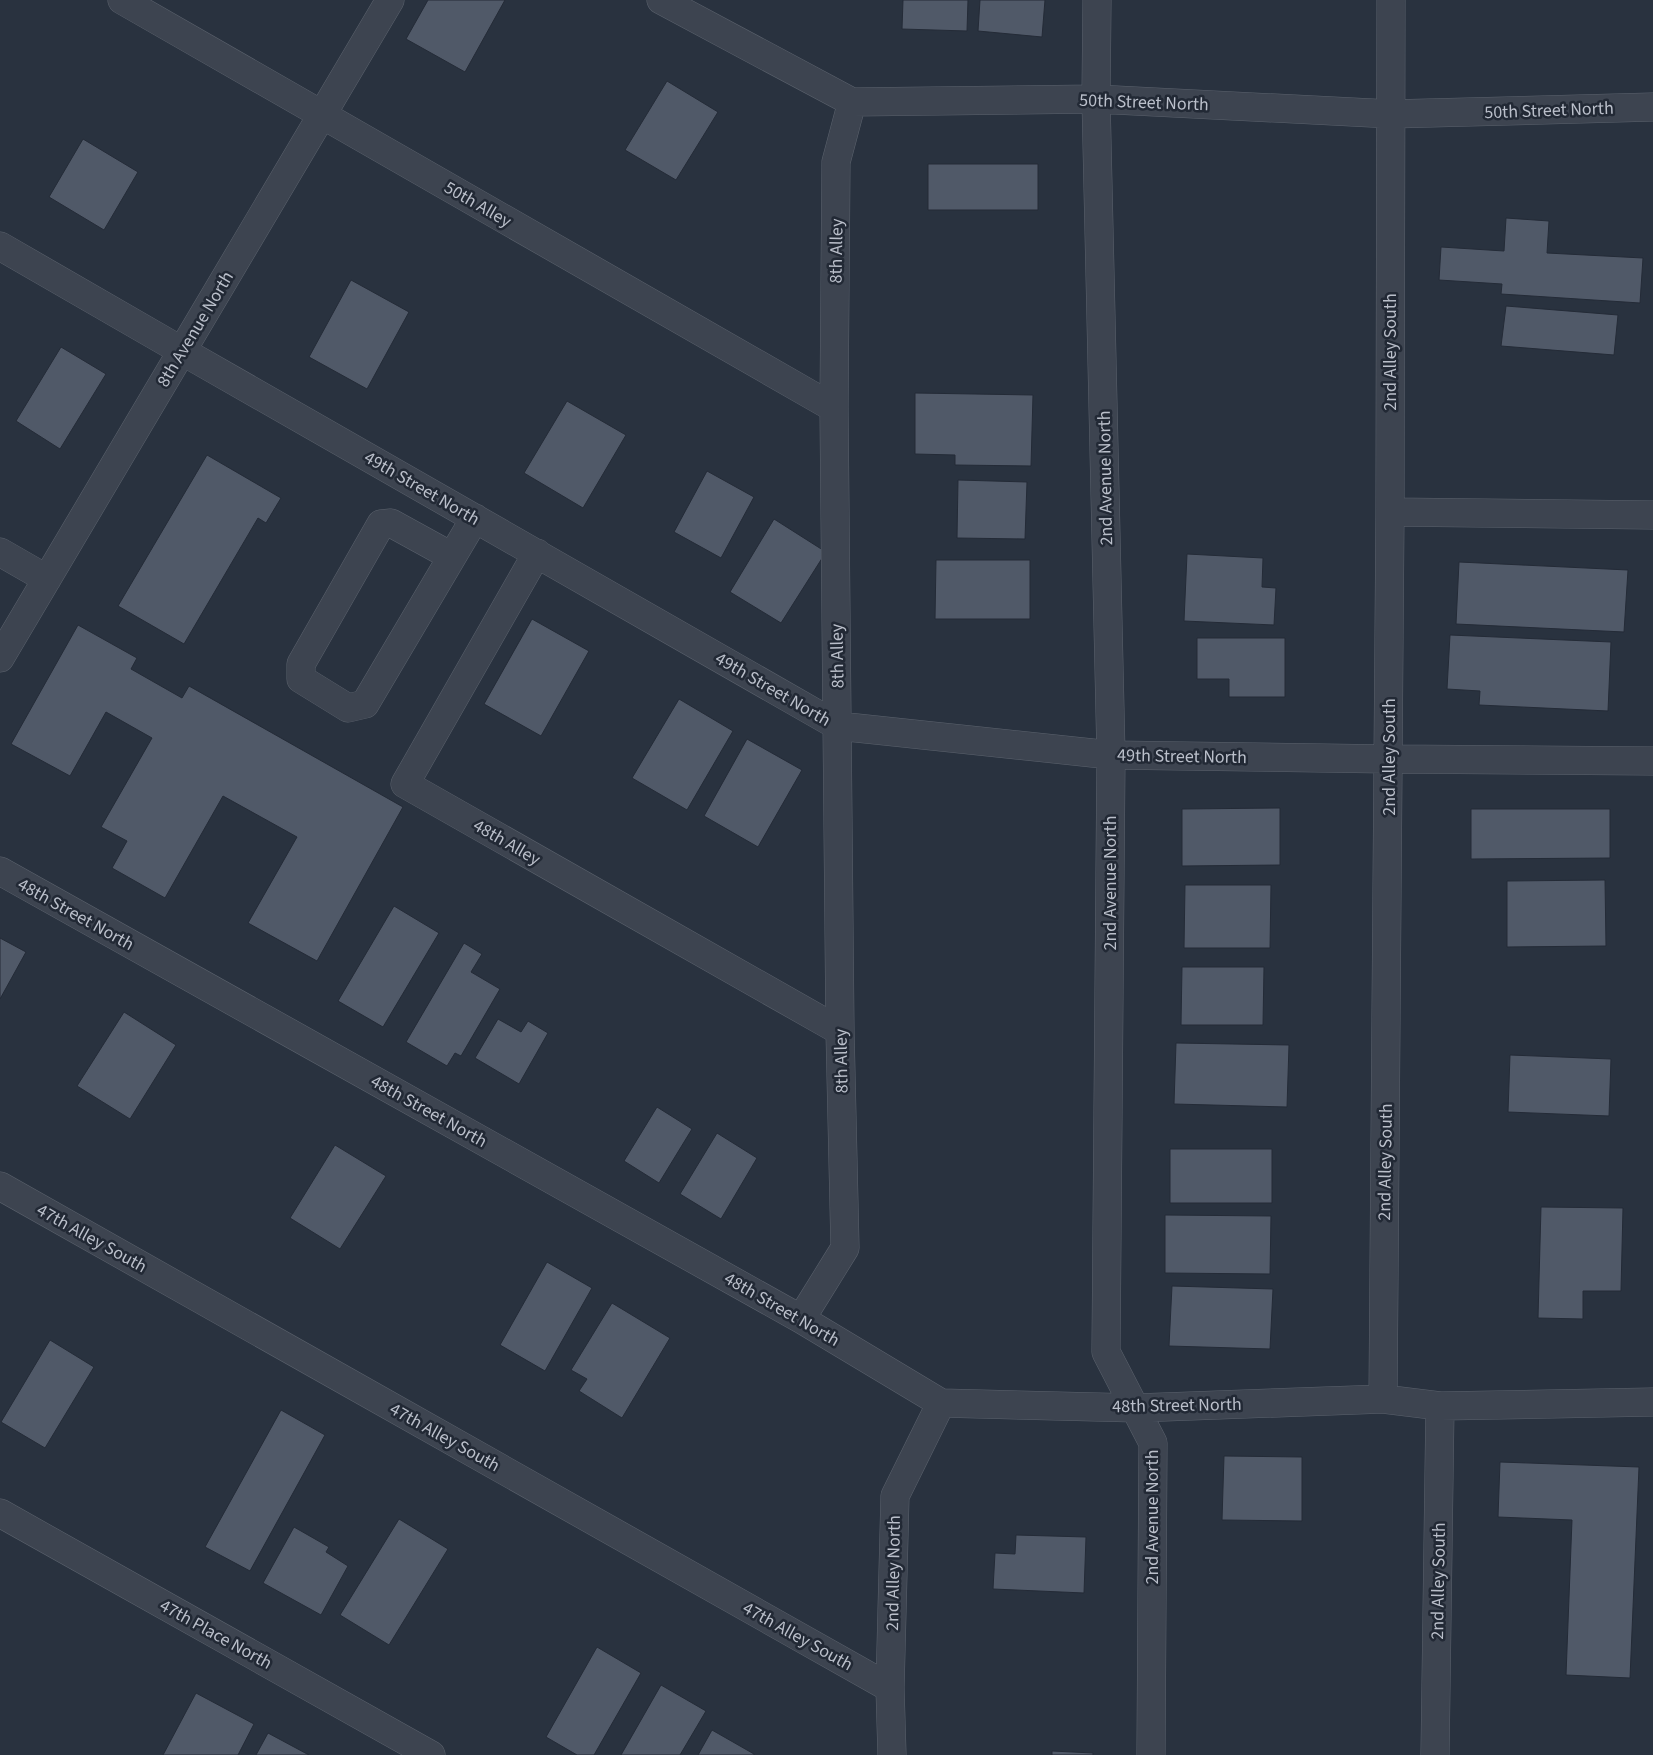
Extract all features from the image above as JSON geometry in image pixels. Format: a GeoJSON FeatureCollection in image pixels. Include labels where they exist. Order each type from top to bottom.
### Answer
{"type":"FeatureCollection","features":[{"type":"Feature","properties":{"kind":"street","name":"50th Alley"},"geometry":{"type":"LineString","coordinates":[[122,0],[834,408]]}},
{"type":"Feature","properties":{"kind":"street","name":"8th Avenue North"},"geometry":{"type":"LineString","coordinates":[[0,658],[390,0]]}},
{"type":"Feature","properties":{"kind":"street","name":"50th Street North"},"geometry":{"type":"LineString","coordinates":[[661,0],[852,102],[1096,99],[1391,114],[1653,107]]}},
{"type":"Feature","properties":{"kind":"street","name":"2nd Avenue North"},"geometry":{"type":"LineString","coordinates":[[1097,0],[1096,99],[1111,755],[1106,1352],[1137,1408],[1153,1442],[1151,1755]]}},
{"type":"Feature","properties":{"kind":"street","name":"2nd Alley South"},"geometry":{"type":"LineString","coordinates":[[1383,1399],[1389,759],[1391,0]]}},
{"type":"Feature","properties":{"kind":"street","name":"8th Alley"},"geometry":{"type":"LineString","coordinates":[[801,1319],[845,1248],[840,1031],[834,408],[836,162],[852,102]]}},
{"type":"Feature","properties":{"kind":"street","name":"49th Street North"},"geometry":{"type":"LineString","coordinates":[[0,246],[838,726],[1111,755],[1653,761]]}},
{"type":"Feature","properties":{"kind":"street"},"geometry":{"type":"LineString","coordinates":[[1390,512],[1653,515]]}},
{"type":"Feature","properties":{"kind":"street"},"geometry":{"type":"LineString","coordinates":[[451,556],[391,523],[380,524],[301,664],[301,679],[348,708],[365,704],[475,518]]}},
{"type":"Feature","properties":{"kind":"street"},"geometry":{"type":"LineString","coordinates":[[0,552],[47,578]]}},
{"type":"Feature","properties":{"kind":"street","name":"48th Alley"},"geometry":{"type":"LineString","coordinates":[[537,553],[405,784],[840,1031]]}},
{"type":"Feature","properties":{"kind":"street","name":"48th Street North"},"geometry":{"type":"LineString","coordinates":[[0,871],[801,1319],[942,1403],[1137,1408],[1383,1399],[1440,1406],[1653,1402]]}},
{"type":"Feature","properties":{"kind":"street","name":"47th Alley South"},"geometry":{"type":"LineString","coordinates":[[0,1186],[890,1688]]}},
{"type":"Feature","properties":{"kind":"street","name":"2nd Alley North"},"geometry":{"type":"LineString","coordinates":[[892,1755],[890,1688],[895,1496],[942,1403]]}},
{"type":"Feature","properties":{"kind":"street","name":"2nd Alley South"},"geometry":{"type":"LineString","coordinates":[[1435,1755],[1440,1406]]}},
{"type":"Feature","properties":{"kind":"street","name":"47th Place North"},"geometry":{"type":"LineString","coordinates":[[0,1513],[431,1755]]}},
{"type":"Feature","properties":{"kind":"building"},"geometry":{"type":"Polygon","coordinates":[[[428,0],[505,0],[465,72],[406,39],[428,0]]]}},
{"type":"Feature","properties":{"kind":"building"},"geometry":{"type":"Polygon","coordinates":[[[903,0],[968,0],[967,31],[902,29],[903,0]]]}},
{"type":"Feature","properties":{"kind":"building"},"geometry":{"type":"Polygon","coordinates":[[[980,0],[1045,0],[1042,37],[978,31],[980,0]]]}},
{"type":"Feature","properties":{"kind":"building"},"geometry":{"type":"Polygon","coordinates":[[[667,81],[718,112],[676,180],[625,150],[667,81]]]}},
{"type":"Feature","properties":{"kind":"building"},"geometry":{"type":"Polygon","coordinates":[[[83,139],[138,172],[104,230],[49,197],[83,139]]]}},
{"type":"Feature","properties":{"kind":"building"},"geometry":{"type":"Polygon","coordinates":[[[928,164],[1038,164],[1038,210],[928,210],[928,164]]]}},
{"type":"Feature","properties":{"kind":"building"},"geometry":{"type":"Polygon","coordinates":[[[1506,218],[1549,221],[1547,253],[1643,258],[1640,303],[1501,294],[1502,284],[1439,280],[1441,247],[1504,251],[1506,218]]]}},
{"type":"Feature","properties":{"kind":"building"},"geometry":{"type":"Polygon","coordinates":[[[351,280],[409,312],[367,389],[309,357],[351,280]]]}},
{"type":"Feature","properties":{"kind":"building"},"geometry":{"type":"Polygon","coordinates":[[[1506,306],[1618,315],[1614,355],[1501,346],[1506,306]]]}},
{"type":"Feature","properties":{"kind":"building"},"geometry":{"type":"Polygon","coordinates":[[[61,347],[106,374],[60,449],[16,421],[61,347]]]}},
{"type":"Feature","properties":{"kind":"building"},"geometry":{"type":"Polygon","coordinates":[[[915,393],[1033,395],[1031,466],[955,465],[955,455],[915,454],[915,393]]]}},
{"type":"Feature","properties":{"kind":"building"},"geometry":{"type":"Polygon","coordinates":[[[567,401],[626,435],[583,508],[524,473],[567,401]]]}},
{"type":"Feature","properties":{"kind":"building"},"geometry":{"type":"Polygon","coordinates":[[[207,455],[281,498],[266,523],[258,518],[184,644],[118,606],[207,455]]]}},
{"type":"Feature","properties":{"kind":"building"},"geometry":{"type":"Polygon","coordinates":[[[707,471],[754,497],[721,558],[674,532],[707,471]]]}},
{"type":"Feature","properties":{"kind":"building"},"geometry":{"type":"Polygon","coordinates":[[[958,480],[1027,482],[1025,539],[957,538],[958,480]]]}},
{"type":"Feature","properties":{"kind":"building"},"geometry":{"type":"Polygon","coordinates":[[[774,519],[826,552],[781,623],[730,592],[774,519]]]}},
{"type":"Feature","properties":{"kind":"building"},"geometry":{"type":"Polygon","coordinates":[[[1187,554],[1263,558],[1262,587],[1276,588],[1274,625],[1184,621],[1187,554]]]}},
{"type":"Feature","properties":{"kind":"building"},"geometry":{"type":"Polygon","coordinates":[[[936,560],[1030,560],[1030,619],[935,619],[936,560]]]}},
{"type":"Feature","properties":{"kind":"building"},"geometry":{"type":"Polygon","coordinates":[[[1459,562],[1628,570],[1624,632],[1456,624],[1459,562]]]}},
{"type":"Feature","properties":{"kind":"building"},"geometry":{"type":"Polygon","coordinates":[[[532,619],[589,651],[541,736],[484,704],[532,619]]]}},
{"type":"Feature","properties":{"kind":"building"},"geometry":{"type":"Polygon","coordinates":[[[78,625],[137,658],[131,669],[182,698],[189,686],[403,807],[317,961],[248,923],[297,837],[223,796],[165,898],[112,868],[127,841],[101,827],[152,738],[106,712],[70,776],[11,744],[78,625]]]}},
{"type":"Feature","properties":{"kind":"building"},"geometry":{"type":"Polygon","coordinates":[[[1450,635],[1611,642],[1608,711],[1479,705],[1480,691],[1447,689],[1450,635]]]}},
{"type":"Feature","properties":{"kind":"building"},"geometry":{"type":"Polygon","coordinates":[[[1197,638],[1285,638],[1285,697],[1229,697],[1229,679],[1197,679],[1197,638]]]}},
{"type":"Feature","properties":{"kind":"building"},"geometry":{"type":"Polygon","coordinates":[[[679,699],[733,731],[687,810],[632,778],[679,699]]]}},
{"type":"Feature","properties":{"kind":"building"},"geometry":{"type":"Polygon","coordinates":[[[747,739],[802,770],[758,847],[704,816],[747,739]]]}},
{"type":"Feature","properties":{"kind":"building"},"geometry":{"type":"Polygon","coordinates":[[[1280,808],[1280,865],[1182,866],[1182,809],[1280,808]]]}},
{"type":"Feature","properties":{"kind":"building"},"geometry":{"type":"Polygon","coordinates":[[[1471,809],[1610,809],[1610,858],[1471,859],[1471,809]]]}},
{"type":"Feature","properties":{"kind":"building"},"geometry":{"type":"Polygon","coordinates":[[[1605,880],[1606,946],[1507,947],[1507,881],[1605,880]]]}},
{"type":"Feature","properties":{"kind":"building"},"geometry":{"type":"Polygon","coordinates":[[[1185,885],[1271,885],[1270,948],[1184,948],[1185,885]]]}},
{"type":"Feature","properties":{"kind":"building"},"geometry":{"type":"Polygon","coordinates":[[[394,906],[439,933],[383,1027],[338,1001],[394,906]]]}},
{"type":"Feature","properties":{"kind":"building"},"geometry":{"type":"Polygon","coordinates":[[[0,938],[26,952],[0,999],[0,938]]]}},
{"type":"Feature","properties":{"kind":"building"},"geometry":{"type":"Polygon","coordinates":[[[464,943],[482,954],[471,972],[500,989],[461,1056],[455,1053],[447,1066],[406,1042],[464,943]]]}},
{"type":"Feature","properties":{"kind":"building"},"geometry":{"type":"Polygon","coordinates":[[[1182,967],[1264,967],[1263,1025],[1181,1025],[1182,967]]]}},
{"type":"Feature","properties":{"kind":"building"},"geometry":{"type":"Polygon","coordinates":[[[124,1012],[176,1045],[130,1119],[77,1086],[124,1012]]]}},
{"type":"Feature","properties":{"kind":"building"},"geometry":{"type":"Polygon","coordinates":[[[498,1019],[521,1032],[528,1021],[548,1033],[519,1084],[475,1058],[498,1019]]]}},
{"type":"Feature","properties":{"kind":"building"},"geometry":{"type":"Polygon","coordinates":[[[1176,1043],[1289,1045],[1287,1107],[1174,1104],[1176,1043]]]}},
{"type":"Feature","properties":{"kind":"building"},"geometry":{"type":"Polygon","coordinates":[[[1510,1055],[1611,1059],[1609,1116],[1508,1112],[1510,1055]]]}},
{"type":"Feature","properties":{"kind":"building"},"geometry":{"type":"Polygon","coordinates":[[[657,1107],[692,1129],[659,1183],[624,1161],[657,1107]]]}},
{"type":"Feature","properties":{"kind":"building"},"geometry":{"type":"Polygon","coordinates":[[[717,1133],[757,1158],[721,1219],[680,1194],[717,1133]]]}},
{"type":"Feature","properties":{"kind":"building"},"geometry":{"type":"Polygon","coordinates":[[[335,1145],[386,1176],[340,1249],[290,1218],[335,1145]]]}},
{"type":"Feature","properties":{"kind":"building"},"geometry":{"type":"Polygon","coordinates":[[[1170,1149],[1272,1149],[1272,1203],[1170,1203],[1170,1149]]]}},
{"type":"Feature","properties":{"kind":"building"},"geometry":{"type":"Polygon","coordinates":[[[1541,1207],[1623,1208],[1621,1291],[1583,1291],[1583,1319],[1538,1318],[1541,1207]]]}},
{"type":"Feature","properties":{"kind":"building"},"geometry":{"type":"Polygon","coordinates":[[[1165,1215],[1271,1216],[1270,1274],[1165,1273],[1165,1215]]]}},
{"type":"Feature","properties":{"kind":"building"},"geometry":{"type":"Polygon","coordinates":[[[547,1262],[592,1288],[545,1371],[500,1345],[547,1262]]]}},
{"type":"Feature","properties":{"kind":"building"},"geometry":{"type":"Polygon","coordinates":[[[1172,1286],[1273,1289],[1270,1349],[1169,1346],[1172,1286]]]}},
{"type":"Feature","properties":{"kind":"building"},"geometry":{"type":"Polygon","coordinates":[[[612,1303],[670,1338],[622,1418],[579,1391],[587,1379],[571,1370],[612,1303]]]}},
{"type":"Feature","properties":{"kind":"building"},"geometry":{"type":"Polygon","coordinates":[[[50,1340],[94,1367],[45,1448],[1,1422],[50,1340]]]}},
{"type":"Feature","properties":{"kind":"building"},"geometry":{"type":"Polygon","coordinates":[[[281,1410],[325,1435],[250,1571],[205,1547],[281,1410]]]}},
{"type":"Feature","properties":{"kind":"building"},"geometry":{"type":"Polygon","coordinates":[[[1224,1456],[1302,1457],[1302,1521],[1222,1520],[1224,1456]]]}},
{"type":"Feature","properties":{"kind":"building"},"geometry":{"type":"Polygon","coordinates":[[[1500,1462],[1639,1467],[1630,1678],[1566,1675],[1572,1520],[1498,1517],[1500,1462]]]}},
{"type":"Feature","properties":{"kind":"building"},"geometry":{"type":"Polygon","coordinates":[[[399,1519],[448,1549],[389,1645],[340,1615],[399,1519]]]}},
{"type":"Feature","properties":{"kind":"building"},"geometry":{"type":"Polygon","coordinates":[[[294,1527],[329,1547],[326,1552],[348,1566],[321,1615],[263,1583],[294,1527]]]}},
{"type":"Feature","properties":{"kind":"building"},"geometry":{"type":"Polygon","coordinates":[[[1016,1535],[1086,1537],[1084,1593],[993,1589],[995,1553],[1015,1554],[1016,1535]]]}},
{"type":"Feature","properties":{"kind":"building"},"geometry":{"type":"Polygon","coordinates":[[[597,1647],[641,1673],[594,1755],[577,1755],[546,1737],[597,1647]]]}},
{"type":"Feature","properties":{"kind":"building"},"geometry":{"type":"Polygon","coordinates":[[[661,1685],[706,1711],[680,1755],[621,1755],[661,1685]]]}},
{"type":"Feature","properties":{"kind":"building"},"geometry":{"type":"Polygon","coordinates":[[[196,1693],[254,1724],[238,1755],[163,1755],[196,1693]]]}},
{"type":"Feature","properties":{"kind":"building"},"geometry":{"type":"Polygon","coordinates":[[[712,1730],[754,1754],[754,1755],[698,1755],[712,1730]]]}},
{"type":"Feature","properties":{"kind":"building"},"geometry":{"type":"Polygon","coordinates":[[[268,1733],[309,1755],[256,1755],[268,1733]]]}},
{"type":"Feature","properties":{"kind":"building"},"geometry":{"type":"Polygon","coordinates":[[[1052,1751],[1093,1753],[1093,1755],[1052,1755],[1052,1751]]]}}]}
